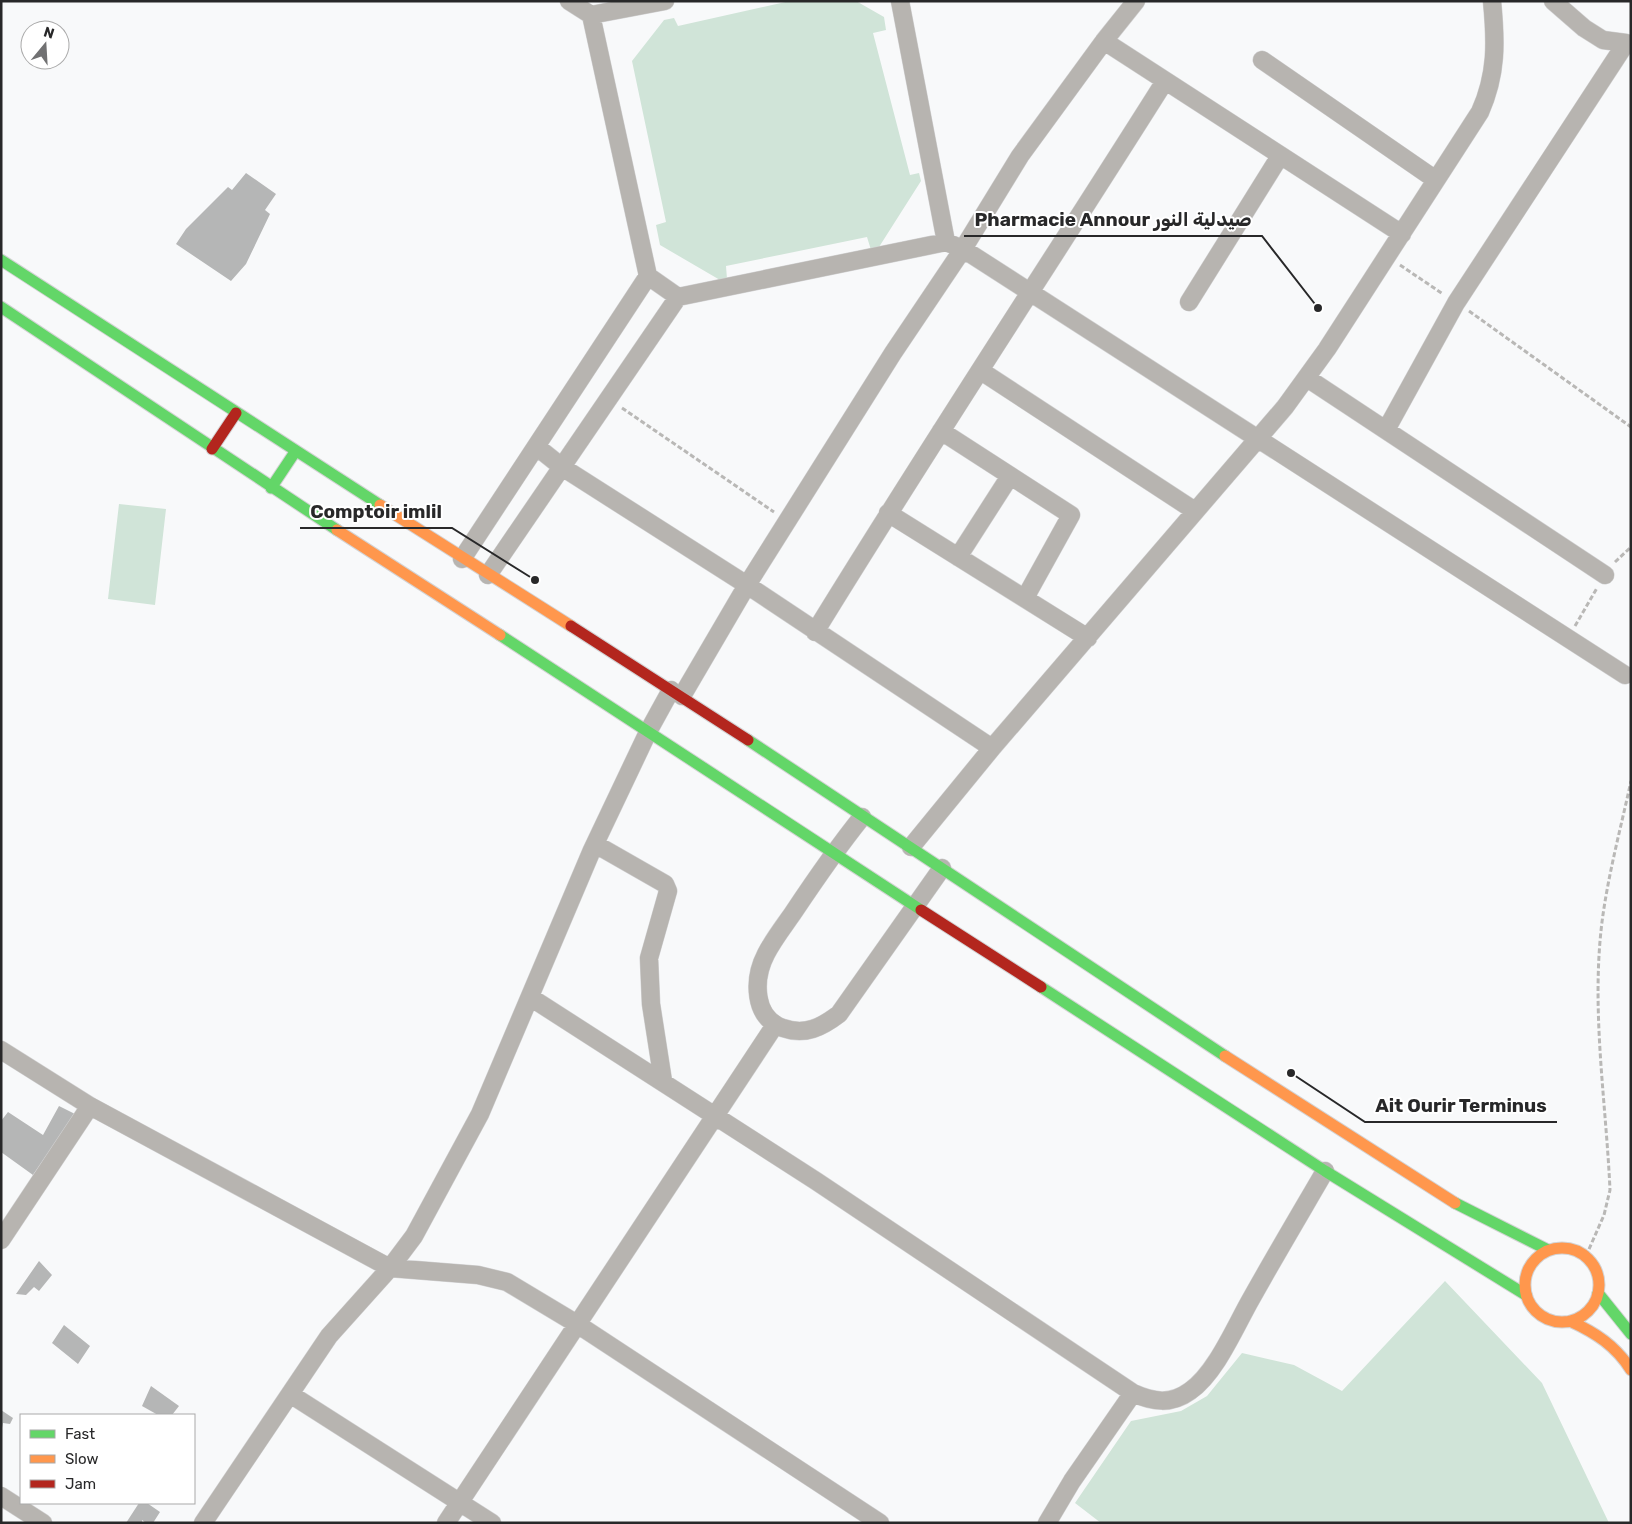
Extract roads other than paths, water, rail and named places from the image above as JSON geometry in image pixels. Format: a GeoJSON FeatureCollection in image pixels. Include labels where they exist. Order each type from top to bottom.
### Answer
{"type":"FeatureCollection","features":[{"type":"Feature","properties":{"kind":"main road"},"geometry":{"type":"LineString","coordinates":[[1,260],[295,452],[676,693],[1359,1142],[1497,1227],[1548,1250]]}},
{"type":"Feature","properties":{"kind":"main road"},"geometry":{"type":"LineString","coordinates":[[1,307],[271,488],[649,730],[834,853],[1326,1171],[1526,1295]]}},
{"type":"Feature","properties":{"kind":"main road"},"geometry":{"type":"LineString","coordinates":[[212,448],[236,413]]}},
{"type":"Feature","properties":{"kind":"main road"},"geometry":{"type":"LineString","coordinates":[[271,488],[295,452]]}},
{"type":"Feature","properties":{"kind":"main road"},"geometry":{"type":"LineString","coordinates":[[1561,1248],[1575,1250],[1586,1256],[1595,1267],[1599,1280],[1598,1293],[1593,1306],[1583,1316],[1570,1321],[1556,1321],[1543,1316],[1532,1307],[1526,1295],[1525,1281],[1528,1268],[1537,1257],[1548,1250],[1561,1248]]}},
{"type":"Feature","properties":{"kind":"main road"},"geometry":{"type":"LineString","coordinates":[[1598,1293],[1631,1334]]}},
{"type":"Feature","properties":{"kind":"main road"},"geometry":{"type":"LineString","coordinates":[[1570,1321],[1595,1332],[1611,1343],[1623,1356],[1631,1370]]}},
{"type":"Feature","properties":{"kind":"street"},"geometry":{"type":"LineString","coordinates":[[569,1],[591,15],[665,1]]}},
{"type":"Feature","properties":{"kind":"street"},"geometry":{"type":"LineString","coordinates":[[900,1],[946,242]]}},
{"type":"Feature","properties":{"kind":"street"},"geometry":{"type":"LineString","coordinates":[[203,1523],[329,1336],[390,1268],[414,1236],[471,1130],[595,844],[649,730],[676,693],[747,585],[893,352],[963,249],[1020,156],[1104,41],[1136,1]]}},
{"type":"Feature","properties":{"kind":"street"},"geometry":{"type":"LineString","coordinates":[[911,847],[992,748],[1259,439],[1307,378],[1467,135],[1489,92],[1495,52],[1492,1]]}},
{"type":"Feature","properties":{"kind":"street"},"geometry":{"type":"LineString","coordinates":[[1386,430],[1456,302],[1626,43],[1604,40],[1584,28],[1552,1]]}},
{"type":"Feature","properties":{"kind":"street"},"geometry":{"type":"LineString","coordinates":[[591,15],[648,276],[678,296],[946,242],[963,249],[1625,675]]}},
{"type":"Feature","properties":{"kind":"street"},"geometry":{"type":"LineString","coordinates":[[1104,41],[1402,234]]}},
{"type":"Feature","properties":{"kind":"street"},"geometry":{"type":"LineString","coordinates":[[1262,60],[1436,180]]}},
{"type":"Feature","properties":{"kind":"street"},"geometry":{"type":"LineString","coordinates":[[815,632],[888,513],[1166,82]]}},
{"type":"Feature","properties":{"kind":"street"},"geometry":{"type":"LineString","coordinates":[[1189,302],[1280,156]]}},
{"type":"Feature","properties":{"kind":"street"},"geometry":{"type":"LineString","coordinates":[[462,559],[648,276]]}},
{"type":"Feature","properties":{"kind":"street"},"geometry":{"type":"LineString","coordinates":[[488,575],[610,399],[678,296]]}},
{"type":"Feature","properties":{"kind":"street"},"geometry":{"type":"LineString","coordinates":[[981,371],[1195,511]]}},
{"type":"Feature","properties":{"kind":"street"},"geometry":{"type":"LineString","coordinates":[[1307,378],[1605,575]]}},
{"type":"Feature","properties":{"kind":"street"},"geometry":{"type":"LineString","coordinates":[[941,431],[1071,515],[1025,598]]}},
{"type":"Feature","properties":{"kind":"street"},"geometry":{"type":"LineString","coordinates":[[537,447],[562,467],[747,585],[992,748]]}},
{"type":"Feature","properties":{"kind":"street"},"geometry":{"type":"LineString","coordinates":[[958,557],[1010,476]]}},
{"type":"Feature","properties":{"kind":"street"},"geometry":{"type":"LineString","coordinates":[[888,513],[1088,638]]}},
{"type":"Feature","properties":{"kind":"street"},"geometry":{"type":"LineString","coordinates":[[862,817],[834,853],[766,954],[757,992],[760,1005],[775,1025],[793,1032],[808,1031],[824,1025],[839,1014],[858,989],[914,904],[942,868]]}},
{"type":"Feature","properties":{"kind":"street"},"geometry":{"type":"LineString","coordinates":[[595,844],[665,884],[668,891],[649,958],[651,1004],[663,1081]]}},
{"type":"Feature","properties":{"kind":"street"},"geometry":{"type":"LineString","coordinates":[[530,997],[715,1115],[1133,1393],[1151,1401],[1167,1401],[1192,1391],[1202,1379],[1217,1358],[1326,1171]]}},
{"type":"Feature","properties":{"kind":"street"},"geometry":{"type":"LineString","coordinates":[[446,1523],[775,1025]]}},
{"type":"Feature","properties":{"kind":"street"},"geometry":{"type":"LineString","coordinates":[[1,1050],[90,1106],[390,1268],[478,1275],[507,1282],[578,1324],[880,1523]]}},
{"type":"Feature","properties":{"kind":"street"},"geometry":{"type":"LineString","coordinates":[[1,1240],[90,1106]]}},
{"type":"Feature","properties":{"kind":"street"},"geometry":{"type":"LineString","coordinates":[[1047,1523],[1072,1481],[1133,1393]]}},
{"type":"Feature","properties":{"kind":"street"},"geometry":{"type":"LineString","coordinates":[[290,1394],[492,1523]]}},
{"type":"Feature","properties":{"kind":"street"},"geometry":{"type":"LineString","coordinates":[[1,1496],[43,1523]]}},
{"type":"Feature","properties":{"kind":"place","name":"Pharmacie Annour صيدلية النور"},"geometry":{"type":"Point","coordinates":[1318,308]}},
{"type":"Feature","properties":{"kind":"place","name":"Comptoir imlil"},"geometry":{"type":"Point","coordinates":[535,580]}},
{"type":"Feature","properties":{"kind":"place","name":"Ait Ourir Terminus"},"geometry":{"type":"Point","coordinates":[1291,1073]}}]}
